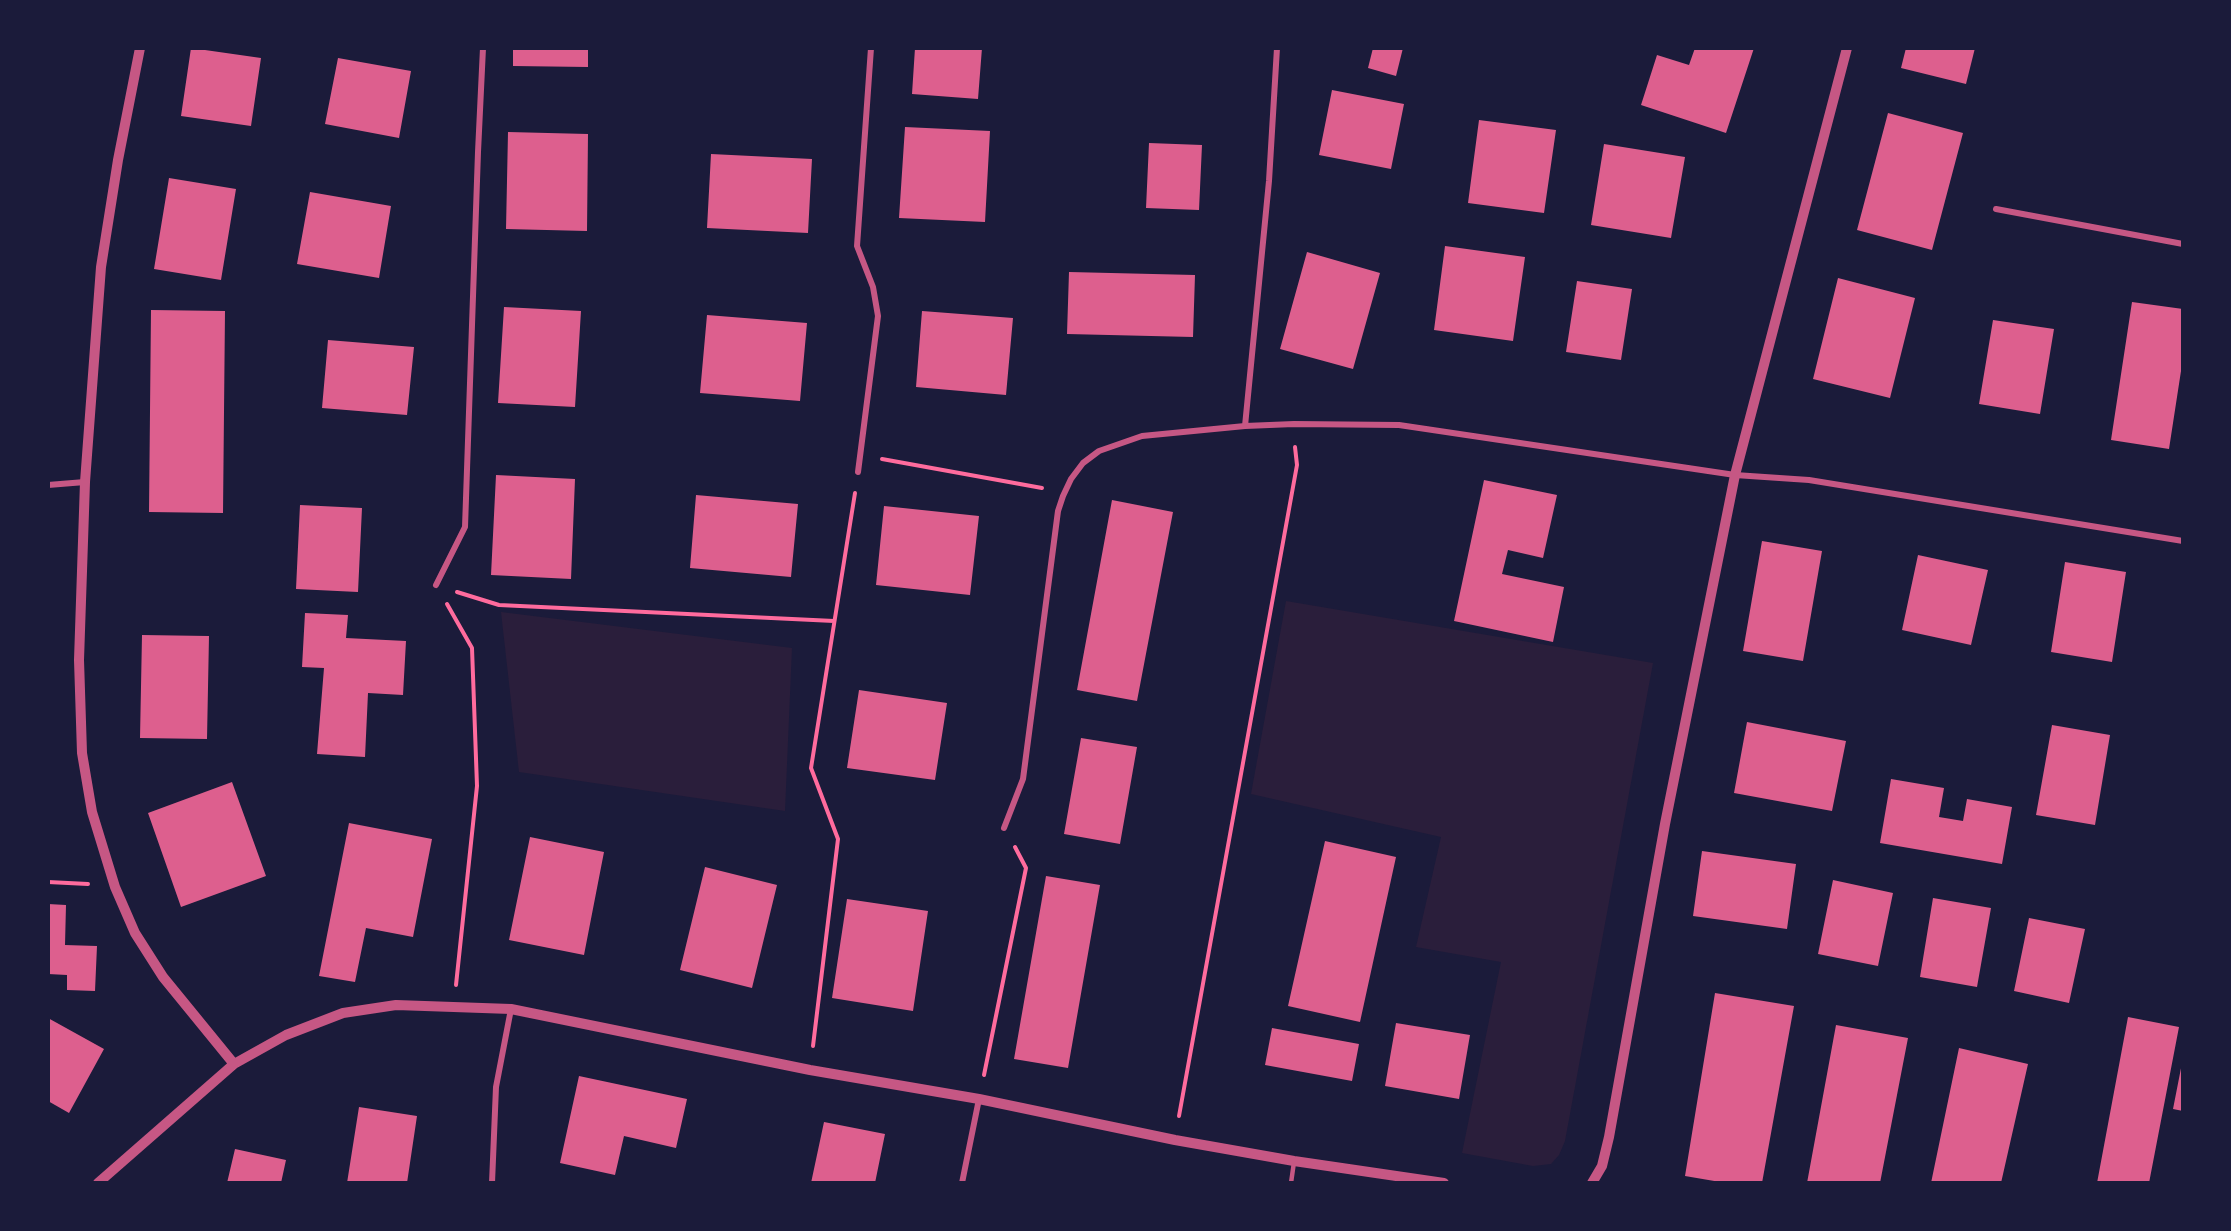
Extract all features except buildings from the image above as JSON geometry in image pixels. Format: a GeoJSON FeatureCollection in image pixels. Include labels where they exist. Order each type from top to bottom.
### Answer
{"type":"FeatureCollection","features":[{"type":"Feature","properties":{"kind":"street"},"geometry":{"type":"LineString","coordinates":[[140,48],[118,160],[101,267],[85,482],[79,660],[82,753],[92,812],[115,887],[135,933],[163,977],[234,1064]]}},
{"type":"Feature","properties":{"kind":"street"},"geometry":{"type":"LineString","coordinates":[[436,585],[465,527],[483,48]]}},
{"type":"Feature","properties":{"kind":"street"},"geometry":{"type":"LineString","coordinates":[[858,472],[878,316],[873,287],[858,246],[871,48]]}},
{"type":"Feature","properties":{"kind":"street"},"geometry":{"type":"LineString","coordinates":[[1245,426],[1269,181],[1277,48]]}},
{"type":"Feature","properties":{"kind":"street"},"geometry":{"type":"LineString","coordinates":[[1592,1183],[1602,1167],[1609,1137],[1665,824],[1735,475],[1847,48]]}},
{"type":"Feature","properties":{"kind":"street"},"geometry":{"type":"LineString","coordinates":[[1996,209],[2183,244]]}},
{"type":"Feature","properties":{"kind":"street"},"geometry":{"type":"LineString","coordinates":[[1004,828],[1023,779],[1058,511],[1063,496],[1071,479],[1083,463],[1099,452],[1142,436],[1245,426],[1399,424],[1735,475],[1809,480],[2183,541]]}},
{"type":"Feature","properties":{"kind":"street"},"geometry":{"type":"LineString","coordinates":[[48,485],[85,482]]}},
{"type":"Feature","properties":{"kind":"street"},"geometry":{"type":"LineString","coordinates":[[98,1183],[234,1064],[286,1035],[343,1013],[396,1005],[511,1009],[810,1070],[979,1099],[1175,1140],[1294,1161],[1444,1183]]}},
{"type":"Feature","properties":{"kind":"street"},"geometry":{"type":"LineString","coordinates":[[492,1183],[496,1088],[511,1009]]}},
{"type":"Feature","properties":{"kind":"street"},"geometry":{"type":"LineString","coordinates":[[962,1183],[979,1099]]}},
{"type":"Feature","properties":{"kind":"lane"},"geometry":{"type":"LineString","coordinates":[[1291,1183],[1294,1161]]}},
{"type":"Feature","properties":{"kind":"path"},"geometry":{"type":"LineString","coordinates":[[1175,1140],[1297,465],[1294,424]]}},
{"type":"Feature","properties":{"kind":"path"},"geometry":{"type":"LineString","coordinates":[[860,455],[1036,486],[1063,496]]}},
{"type":"Feature","properties":{"kind":"path"},"geometry":{"type":"LineString","coordinates":[[810,1070],[838,839],[811,768],[858,472]]}},
{"type":"Feature","properties":{"kind":"path"},"geometry":{"type":"LineString","coordinates":[[436,585],[499,606],[834,621]]}},
{"type":"Feature","properties":{"kind":"path"},"geometry":{"type":"LineString","coordinates":[[436,585],[472,648],[477,786],[454,1006]]}},
{"type":"Feature","properties":{"kind":"path"},"geometry":{"type":"LineString","coordinates":[[979,1099],[1026,868],[1004,828]]}},
{"type":"Feature","properties":{"kind":"path"},"geometry":{"type":"LineString","coordinates":[[48,882],[115,887]]}},
{"type":"Feature","properties":{"kind":"shaded area"},"geometry":{"type":"Polygon","coordinates":[[[1286,601],[1653,663],[1565,1141],[1559,1155],[1551,1164],[1533,1166],[1462,1153],[1501,962],[1416,947],[1441,837],[1251,794],[1286,601]]]}},
{"type":"Feature","properties":{"kind":"shaded area"},"geometry":{"type":"Polygon","coordinates":[[[501,612],[792,648],[785,811],[519,772],[501,612]]]}}]}
